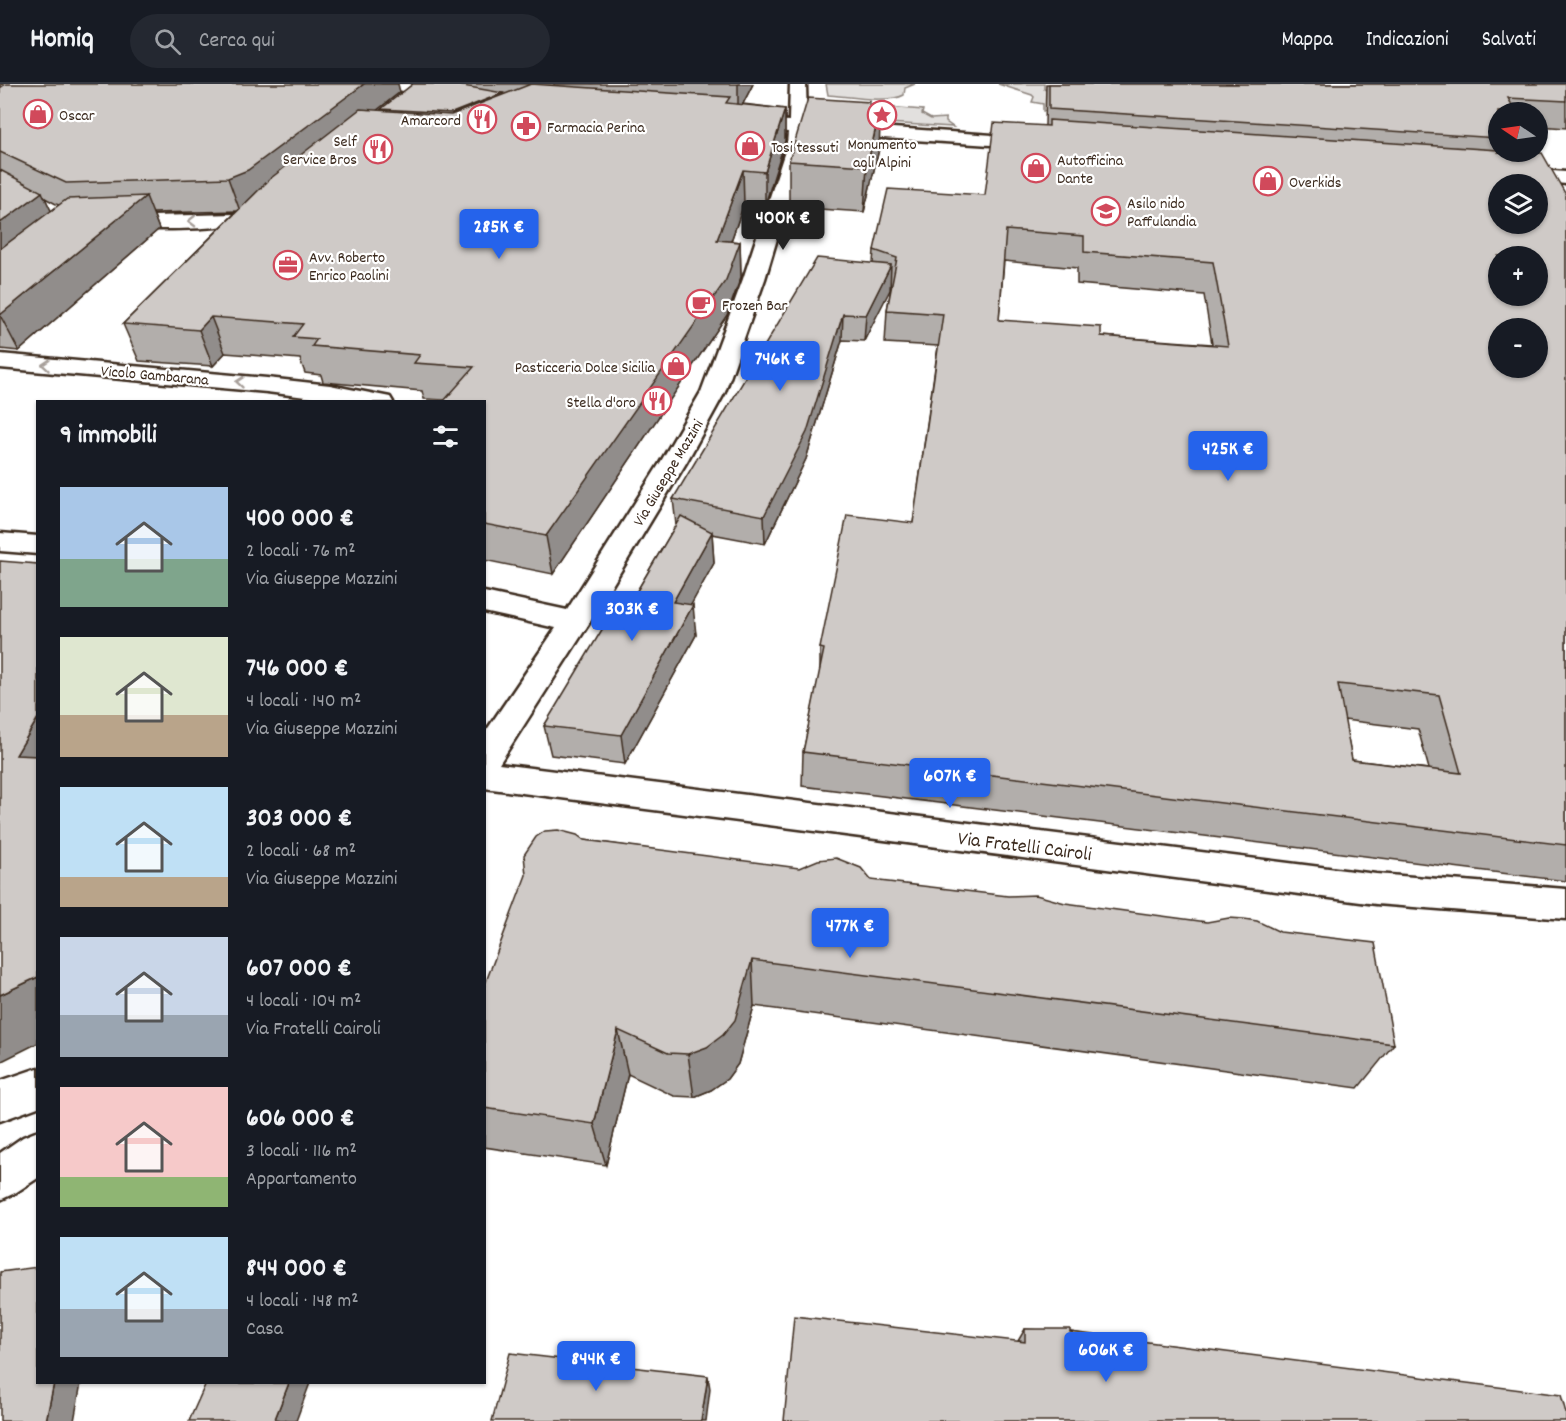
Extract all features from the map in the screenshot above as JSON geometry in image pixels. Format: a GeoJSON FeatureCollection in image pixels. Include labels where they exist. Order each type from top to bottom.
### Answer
{"type":"FeatureCollection","features":[{"type":"Feature","properties":{"kind":"street"},"geometry":{"type":"LineString","coordinates":[[391,84],[475,98]]}},
{"type":"Feature","properties":{"kind":"street","name":"Via Giuseppe Mazzini"},"geometry":{"type":"LineString","coordinates":[[486,758],[575,622],[673,463],[713,392],[754,279],[796,146],[798,84]]}},
{"type":"Feature","properties":{"kind":"street"},"geometry":{"type":"LineString","coordinates":[[397,105],[419,89]]}},
{"type":"Feature","properties":{"kind":"street"},"geometry":{"type":"LineString","coordinates":[[721,121],[1055,144]]}},
{"type":"Feature","properties":{"kind":"street"},"geometry":{"type":"LineString","coordinates":[[1495,173],[1566,178]]}},
{"type":"Feature","properties":{"kind":"street"},"geometry":{"type":"LineString","coordinates":[[87,224],[227,221],[250,217],[262,212],[282,196]]}},
{"type":"Feature","properties":{"kind":"street","name":"Vicolo Gambarana"},"geometry":{"type":"LineString","coordinates":[[0,361],[277,386],[346,394],[372,400]]}},
{"type":"Feature","properties":{"kind":"street"},"geometry":{"type":"LineString","coordinates":[[0,542],[36,545]]}},
{"type":"Feature","properties":{"kind":"street"},"geometry":{"type":"LineString","coordinates":[[486,602],[575,622]]}},
{"type":"Feature","properties":{"kind":"street","name":"Via Fratelli Cairoli"},"geometry":{"type":"LineString","coordinates":[[486,775],[773,814],[1376,889],[1566,904]]}},
{"type":"Feature","properties":{"kind":"street"},"geometry":{"type":"LineString","coordinates":[[0,1101],[36,1088]]}},
{"type":"Feature","properties":{"kind":"street"},"geometry":{"type":"LineString","coordinates":[[0,1178],[36,1153]]}},
{"type":"Feature","properties":{"kind":"shaded area"},"geometry":{"type":"Polygon","coordinates":[[[826,84],[915,84],[905,88],[904,95],[897,98],[867,99],[828,95],[826,84]]]}},
{"type":"Feature","properties":{"kind":"shaded area"},"geometry":{"type":"Polygon","coordinates":[[[998,84],[1044,84],[1044,89],[1050,92],[1051,111],[1043,111],[1043,104],[1032,102],[1034,97],[1032,95],[998,84]]]}},
{"type":"Feature","properties":{"kind":"shaded area"},"geometry":{"type":"Polygon","coordinates":[[[828,102],[923,110],[922,114],[931,119],[946,118],[946,122],[953,127],[838,120],[828,102]]]}},
{"type":"Feature","properties":{"kind":"building"},"geometry":{"type":"Polygon","coordinates":[[[6,84],[364,84],[248,170],[228,178],[66,183],[0,152],[0,88],[6,84]]]}},
{"type":"Feature","properties":{"kind":"building"},"geometry":{"type":"Polygon","coordinates":[[[413,84],[452,84],[503,93],[452,113],[381,109],[413,84]]]}},
{"type":"Feature","properties":{"kind":"building"},"geometry":{"type":"Polygon","coordinates":[[[531,84],[730,97],[726,103],[785,109],[765,172],[743,170],[717,240],[740,242],[726,280],[546,536],[486,524],[486,400],[445,400],[474,367],[414,363],[420,355],[312,346],[317,339],[293,337],[303,324],[211,317],[199,330],[123,324],[271,178],[360,109],[451,115],[531,84]]]}},
{"type":"Feature","properties":{"kind":"building"},"geometry":{"type":"Polygon","coordinates":[[[1049,84],[1566,84],[1566,101],[1508,98],[1510,102],[1488,102],[1488,137],[1049,109],[1049,84]]]}},
{"type":"Feature","properties":{"kind":"building"},"geometry":{"type":"Polygon","coordinates":[[[808,98],[870,102],[869,104],[881,105],[867,166],[789,161],[808,98]]]}},
{"type":"Feature","properties":{"kind":"building"},"geometry":{"type":"Polygon","coordinates":[[[1049,120],[1488,149],[1488,162],[1547,162],[1566,195],[1566,845],[803,752],[824,649],[820,648],[847,515],[913,523],[943,314],[887,310],[897,258],[874,250],[888,189],[985,195],[994,123],[1049,126],[1049,120]],[[1006,230],[999,320],[1101,327],[1101,336],[1228,346],[1213,262],[1084,252],[1084,236],[1006,230]],[[1338,684],[1352,760],[1461,773],[1439,695],[1338,684]]]}},
{"type":"Feature","properties":{"kind":"building"},"geometry":{"type":"Polygon","coordinates":[[[0,170],[42,192],[0,223],[0,170]]]}},
{"type":"Feature","properties":{"kind":"building"},"geometry":{"type":"Polygon","coordinates":[[[146,196],[0,315],[0,249],[67,199],[146,196]]]}},
{"type":"Feature","properties":{"kind":"building"},"geometry":{"type":"Polygon","coordinates":[[[817,258],[891,265],[866,315],[843,314],[807,432],[764,516],[673,499],[817,258]]]}},
{"type":"Feature","properties":{"kind":"building"},"geometry":{"type":"Polygon","coordinates":[[[681,516],[712,532],[673,602],[693,605],[621,735],[544,726],[624,593],[634,596],[681,516]]]}},
{"type":"Feature","properties":{"kind":"building"},"geometry":{"type":"Polygon","coordinates":[[[0,561],[36,564],[36,721],[16,755],[36,756],[36,978],[0,995],[0,561]]]}},
{"type":"Feature","properties":{"kind":"building"},"geometry":{"type":"Polygon","coordinates":[[[558,830],[577,835],[584,840],[799,868],[818,860],[836,858],[861,868],[871,880],[1008,896],[1036,895],[1065,903],[1207,922],[1229,918],[1244,919],[1257,921],[1280,932],[1375,943],[1394,1044],[752,960],[735,1020],[723,1035],[707,1047],[688,1054],[668,1053],[618,1030],[594,1124],[486,1108],[486,982],[526,875],[524,855],[536,837],[545,831],[558,830]]]}},
{"type":"Feature","properties":{"kind":"building"},"geometry":{"type":"Polygon","coordinates":[[[36,1267],[36,1384],[54,1384],[46,1421],[0,1421],[0,1272],[36,1267]]]}},
{"type":"Feature","properties":{"kind":"building"},"geometry":{"type":"Polygon","coordinates":[[[794,1316],[1025,1342],[1025,1329],[1070,1329],[1070,1332],[1561,1395],[1566,1421],[784,1421],[794,1316]]]}},
{"type":"Feature","properties":{"kind":"building"},"geometry":{"type":"Polygon","coordinates":[[[510,1353],[708,1376],[701,1421],[492,1421],[510,1353]]]}},
{"type":"Feature","properties":{"kind":"building"},"geometry":{"type":"Polygon","coordinates":[[[206,1384],[289,1384],[275,1419],[289,1421],[189,1421],[206,1384]]]}},
{"type":"Feature","properties":{"kind":"place","name":"Oscar"},"geometry":{"type":"Point","coordinates":[38,114]}},
{"type":"Feature","properties":{"kind":"place","name":"Monumento agli Alpini"},"geometry":{"type":"Point","coordinates":[882,115]}},
{"type":"Feature","properties":{"kind":"place","name":"Amarcord"},"geometry":{"type":"Point","coordinates":[482,119]}},
{"type":"Feature","properties":{"kind":"place","name":"Farmacia Perina"},"geometry":{"type":"Point","coordinates":[526,126]}},
{"type":"Feature","properties":{"kind":"place","name":"Tosi tessuti"},"geometry":{"type":"Point","coordinates":[750,146]}},
{"type":"Feature","properties":{"kind":"place","name":"Self Service Bros"},"geometry":{"type":"Point","coordinates":[378,149]}},
{"type":"Feature","properties":{"kind":"place","name":"Autofficina Dante"},"geometry":{"type":"Point","coordinates":[1036,168]}},
{"type":"Feature","properties":{"kind":"place","name":"Overkids"},"geometry":{"type":"Point","coordinates":[1268,181]}},
{"type":"Feature","properties":{"kind":"place","name":"Asilo nido Paffulandia"},"geometry":{"type":"Point","coordinates":[1106,211]}},
{"type":"Feature","properties":{"kind":"place","name":"Avv. Roberto Enrico Paolini"},"geometry":{"type":"Point","coordinates":[288,265]}},
{"type":"Feature","properties":{"kind":"place","name":"Frozen Bar"},"geometry":{"type":"Point","coordinates":[701,304]}},
{"type":"Feature","properties":{"kind":"place","name":"Pasticceria Dolce Sicilia"},"geometry":{"type":"Point","coordinates":[676,366]}},
{"type":"Feature","properties":{"kind":"place","name":"Stella d'oro"},"geometry":{"type":"Point","coordinates":[657,401]}}]}
